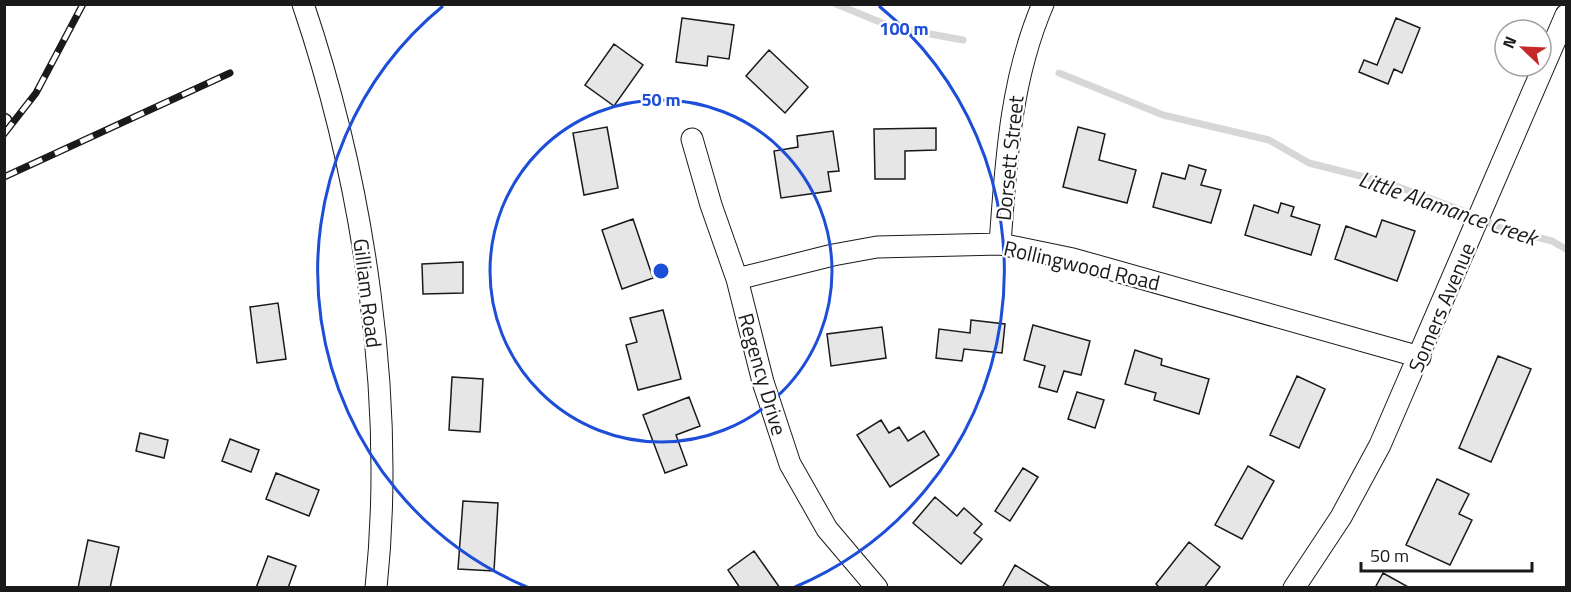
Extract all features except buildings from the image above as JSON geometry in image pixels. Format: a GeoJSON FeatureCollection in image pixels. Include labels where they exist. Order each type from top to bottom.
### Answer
{"type":"FeatureCollection","features":[{"type":"Feature","properties":{"kind":"street","name":"Gilliam Road"},"geometry":{"type":"LineString","coordinates":[[303,4],[345,153],[359,221],[373,324],[379,394],[381,498],[376,588]]}},
{"type":"Feature","properties":{"kind":"street","name":"Dorsett Street"},"geometry":{"type":"LineString","coordinates":[[1000,244],[1008,130],[1020,72],[1043,4]]}},
{"type":"Feature","properties":{"kind":"street","name":"Somers Avenue"},"geometry":{"type":"LineString","coordinates":[[1294,588],[1346,507],[1380,445],[1566,15]]}},
{"type":"Feature","properties":{"kind":"street","name":"Regency Drive"},"geometry":{"type":"LineString","coordinates":[[692,139],[711,205],[737,279],[763,382],[790,464],[827,529],[877,588]]}},
{"type":"Feature","properties":{"kind":"street","name":"Rollingwood Road"},"geometry":{"type":"LineString","coordinates":[[737,279],[833,255],[877,247],[1000,244],[1073,259],[1420,357]]}},
{"type":"Feature","properties":{"kind":"waterway","name":"Little Alamance Creek"},"geometry":{"type":"LineString","coordinates":[[836,4],[892,27],[963,40]]}},
{"type":"Feature","properties":{"kind":"waterway","name":"Little Alamance Creek"},"geometry":{"type":"LineString","coordinates":[[1059,73],[1163,115],[1269,140],[1309,163],[1388,183],[1477,216],[1497,227],[1552,241],[1566,249]]}},
{"type":"Feature","properties":{"kind":"railway"},"geometry":{"type":"LineString","coordinates":[[4,134],[36,93],[83,4]]}},
{"type":"Feature","properties":{"kind":"railway"},"geometry":{"type":"LineString","coordinates":[[4,177],[230,73]]}}]}
